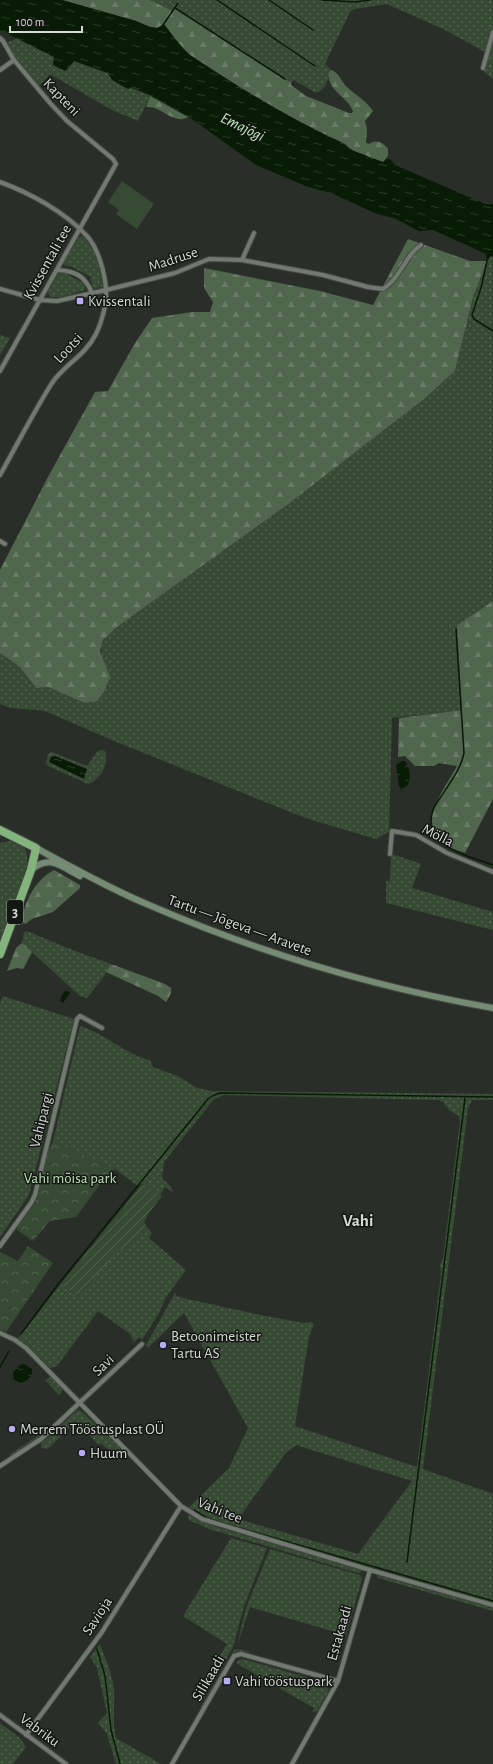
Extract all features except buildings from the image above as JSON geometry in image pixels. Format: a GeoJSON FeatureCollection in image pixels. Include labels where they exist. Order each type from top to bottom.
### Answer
{"type":"FeatureCollection","features":[{"type":"Feature","properties":{"kind":"highway"},"geometry":{"type":"LineString","coordinates":[[0,830],[36,848]]}},
{"type":"Feature","properties":{"kind":"highway"},"geometry":{"type":"LineString","coordinates":[[0,838],[12,836]]}},
{"type":"Feature","properties":{"kind":"highway","name":"3"},"geometry":{"type":"LineString","coordinates":[[0,954],[30,870],[36,848]]}},
{"type":"Feature","properties":{"kind":"main road","name":"Tartu — Jõgeva — Aravete"},"geometry":{"type":"LineString","coordinates":[[36,848],[150,906],[258,949],[315,967],[380,984],[443,999],[493,1008]]}},
{"type":"Feature","properties":{"kind":"main road"},"geometry":{"type":"LineString","coordinates":[[30,870],[39,863],[49,861],[88,880],[97,880]]}},
{"type":"Feature","properties":{"kind":"street"},"geometry":{"type":"LineString","coordinates":[[483,68],[493,32]]}},
{"type":"Feature","properties":{"kind":"street","name":"Kapteni"},"geometry":{"type":"LineString","coordinates":[[0,38],[14,60],[63,116],[113,159],[116,164]]}},
{"type":"Feature","properties":{"kind":"street"},"geometry":{"type":"LineString","coordinates":[[0,70],[14,60]]}},
{"type":"Feature","properties":{"kind":"street","name":"Kvissentali tee"},"geometry":{"type":"LineString","coordinates":[[0,371],[116,164]]}},
{"type":"Feature","properties":{"kind":"street","name":"Lootsi"},"geometry":{"type":"LineString","coordinates":[[0,182],[38,200],[88,237],[95,248],[106,290],[103,314],[97,332],[83,354],[53,382],[0,475]]}},
{"type":"Feature","properties":{"kind":"street"},"geometry":{"type":"LineString","coordinates":[[242,260],[254,233]]}},
{"type":"Feature","properties":{"kind":"street","name":"Madruse"},"geometry":{"type":"LineString","coordinates":[[0,289],[40,300],[57,301],[175,273],[209,259],[242,260],[314,273],[372,288],[383,289],[400,271],[412,252],[421,245]]}},
{"type":"Feature","properties":{"kind":"street"},"geometry":{"type":"LineString","coordinates":[[57,270],[70,271],[84,278],[92,293]]}},
{"type":"Feature","properties":{"kind":"street"},"geometry":{"type":"LineString","coordinates":[[0,541],[5,544]]}},
{"type":"Feature","properties":{"kind":"street","name":"Mölla"},"geometry":{"type":"LineString","coordinates":[[390,854],[392,831],[416,835],[443,851],[493,872]]}},
{"type":"Feature","properties":{"kind":"street","name":"Vahipargi"},"geometry":{"type":"LineString","coordinates":[[0,1246],[27,1209],[35,1194],[77,1019],[80,1016],[102,1028]]}},
{"type":"Feature","properties":{"kind":"street","name":"Vahi tee"},"geometry":{"type":"LineString","coordinates":[[0,1333],[26,1348],[181,1506],[202,1519],[213,1524],[493,1605]]}},
{"type":"Feature","properties":{"kind":"street","name":"Savi"},"geometry":{"type":"LineString","coordinates":[[0,1466],[41,1439],[142,1344]]}},
{"type":"Feature","properties":{"kind":"street","name":"Savioja"},"geometry":{"type":"LineString","coordinates":[[26,1735],[102,1632],[181,1506]]}},
{"type":"Feature","properties":{"kind":"street","name":"Estakaadi"},"geometry":{"type":"LineString","coordinates":[[292,1764],[338,1681],[370,1570]]}},
{"type":"Feature","properties":{"kind":"street","name":"Silikaadi"},"geometry":{"type":"LineString","coordinates":[[172,1764],[234,1656],[241,1654],[338,1681]]}},
{"type":"Feature","properties":{"kind":"street","name":"Vabriku"},"geometry":{"type":"LineString","coordinates":[[0,1715],[66,1764]]}},
{"type":"Feature","properties":{"kind":"green space"},"geometry":{"type":"Polygon","coordinates":[[[62,0],[150,0],[172,11],[175,8],[291,83],[291,85],[306,96],[352,113],[353,111],[350,106],[335,90],[329,80],[328,74],[331,70],[334,71],[346,86],[373,111],[365,121],[367,129],[366,143],[382,143],[388,149],[388,155],[384,162],[368,158],[345,144],[312,129],[243,90],[190,55],[175,39],[157,28],[62,0]]]}},
{"type":"Feature","properties":{"kind":"green space"},"geometry":{"type":"Polygon","coordinates":[[[150,0],[493,0],[493,79],[484,72],[483,68],[487,53],[443,29],[387,4],[354,9],[350,12],[325,64],[331,70],[328,74],[327,83],[324,88],[316,93],[294,80],[291,83],[175,8],[172,12],[150,0]]]}},
{"type":"Feature","properties":{"kind":"green space"},"geometry":{"type":"Polygon","coordinates":[[[18,38],[54,57],[55,61],[66,71],[74,61],[108,73],[112,80],[150,96],[138,121],[112,110],[50,74],[38,87],[16,59],[6,43],[18,38]]]}},
{"type":"Feature","properties":{"kind":"green space"},"geometry":{"type":"Polygon","coordinates":[[[150,96],[188,117],[184,119],[175,118],[154,108],[146,107],[150,96]]]}},
{"type":"Feature","properties":{"kind":"green space"},"geometry":{"type":"Polygon","coordinates":[[[122,181],[154,204],[137,229],[116,214],[119,210],[108,202],[122,181]]]}},
{"type":"Feature","properties":{"kind":"green space"},"geometry":{"type":"Polygon","coordinates":[[[81,236],[91,244],[94,251],[103,285],[102,287],[94,289],[90,279],[91,277],[72,267],[64,265],[63,263],[81,236]]]}},
{"type":"Feature","properties":{"kind":"green space"},"geometry":{"type":"Polygon","coordinates":[[[408,239],[470,261],[487,261],[473,297],[455,371],[423,400],[287,505],[117,627],[103,640],[100,651],[110,677],[105,690],[97,701],[85,703],[48,687],[36,688],[20,667],[0,653],[0,570],[49,475],[95,392],[108,391],[135,343],[152,318],[192,312],[210,312],[213,302],[204,288],[204,268],[320,291],[373,305],[408,239]]]}},
{"type":"Feature","properties":{"kind":"green space"},"geometry":{"type":"Polygon","coordinates":[[[491,256],[493,257],[493,601],[457,625],[462,710],[392,718],[389,832],[376,839],[312,820],[114,741],[45,711],[16,708],[0,704],[0,653],[20,667],[36,688],[48,687],[85,703],[104,663],[101,651],[103,642],[112,631],[287,505],[423,400],[455,371],[473,297],[487,261],[491,256]]]}},
{"type":"Feature","properties":{"kind":"green space"},"geometry":{"type":"Polygon","coordinates":[[[63,272],[85,284],[85,290],[61,297],[50,297],[48,292],[57,275],[63,272]]]}},
{"type":"Feature","properties":{"kind":"green space"},"geometry":{"type":"Polygon","coordinates":[[[0,335],[10,338],[0,355],[0,335]]]}},
{"type":"Feature","properties":{"kind":"green space"},"geometry":{"type":"Polygon","coordinates":[[[493,601],[493,799],[465,853],[439,842],[433,834],[431,825],[432,815],[436,804],[457,766],[439,763],[434,766],[415,766],[405,756],[398,757],[399,718],[462,710],[457,625],[493,601]]]}},
{"type":"Feature","properties":{"kind":"green space"},"geometry":{"type":"Polygon","coordinates":[[[101,750],[105,751],[105,766],[97,779],[88,784],[48,766],[46,763],[48,754],[52,752],[87,766],[97,752],[101,750]]]}},
{"type":"Feature","properties":{"kind":"green space"},"geometry":{"type":"Polygon","coordinates":[[[10,841],[24,847],[27,854],[27,866],[0,945],[0,843],[10,841]]]}},
{"type":"Feature","properties":{"kind":"green space"},"geometry":{"type":"Polygon","coordinates":[[[392,854],[421,864],[412,888],[493,912],[493,930],[386,903],[386,881],[390,881],[392,854]]]}},
{"type":"Feature","properties":{"kind":"green space"},"geometry":{"type":"Polygon","coordinates":[[[54,870],[80,885],[80,888],[53,912],[32,919],[25,924],[21,921],[28,899],[36,885],[47,874],[54,870]]]}},
{"type":"Feature","properties":{"kind":"green space"},"geometry":{"type":"Polygon","coordinates":[[[27,931],[114,965],[110,966],[87,998],[80,996],[22,943],[24,932],[27,931]]]}},
{"type":"Feature","properties":{"kind":"green space"},"geometry":{"type":"Polygon","coordinates":[[[22,943],[32,952],[23,969],[17,968],[7,971],[16,948],[22,943]]]}},
{"type":"Feature","properties":{"kind":"green space"},"geometry":{"type":"Polygon","coordinates":[[[114,965],[165,984],[171,988],[171,994],[166,1002],[158,996],[106,972],[110,966],[114,965]]]}},
{"type":"Feature","properties":{"kind":"green space"},"geometry":{"type":"Polygon","coordinates":[[[3,996],[74,1019],[29,1195],[0,1237],[0,1003],[3,996]]]}},
{"type":"Feature","properties":{"kind":"green space"},"geometry":{"type":"Polygon","coordinates":[[[80,1026],[98,1033],[132,1053],[150,1060],[153,1067],[178,1076],[197,1088],[211,1091],[493,1094],[493,1100],[472,1100],[468,1108],[423,1469],[493,1494],[493,1602],[216,1522],[207,1519],[188,1508],[229,1468],[248,1428],[184,1313],[148,1348],[146,1345],[175,1293],[177,1296],[183,1298],[260,1315],[304,1323],[312,1322],[314,1325],[309,1336],[295,1426],[417,1467],[441,1273],[440,1264],[443,1258],[460,1121],[459,1116],[449,1110],[443,1102],[439,1100],[224,1095],[214,1099],[164,1162],[162,1178],[170,1186],[174,1193],[165,1187],[160,1195],[143,1183],[138,1186],[115,1169],[53,1141],[80,1026]],[[296,1445],[285,1454],[238,1519],[358,1554],[412,1481],[296,1445]]]}},
{"type":"Feature","properties":{"kind":"green space","name":"Vahi mõisa park"},"geometry":{"type":"Polygon","coordinates":[[[53,1141],[115,1169],[103,1180],[76,1217],[50,1221],[33,1241],[17,1230],[17,1227],[35,1202],[48,1151],[53,1141]]]}},
{"type":"Feature","properties":{"kind":"green space"},"geometry":{"type":"Polygon","coordinates":[[[143,1183],[162,1196],[144,1222],[147,1227],[143,1234],[125,1252],[120,1249],[78,1296],[62,1285],[59,1286],[143,1183]]]}},
{"type":"Feature","properties":{"kind":"green space"},"geometry":{"type":"Polygon","coordinates":[[[147,1227],[152,1233],[149,1238],[186,1270],[166,1297],[159,1313],[142,1340],[139,1337],[134,1342],[130,1334],[98,1311],[57,1366],[50,1368],[18,1339],[19,1337],[61,1284],[78,1296],[120,1248],[125,1252],[140,1237],[147,1227]]]}},
{"type":"Feature","properties":{"kind":"green space"},"geometry":{"type":"Polygon","coordinates":[[[28,1246],[53,1263],[6,1332],[0,1330],[0,1252],[18,1261],[28,1246]]]}},
{"type":"Feature","properties":{"kind":"green space"},"geometry":{"type":"Polygon","coordinates":[[[51,1377],[62,1389],[59,1395],[45,1380],[51,1377]]]}},
{"type":"Feature","properties":{"kind":"green space"},"geometry":{"type":"Polygon","coordinates":[[[80,1410],[124,1451],[124,1457],[120,1461],[101,1443],[99,1445],[76,1421],[48,1449],[41,1448],[41,1443],[59,1429],[58,1428],[76,1411],[80,1410]]]}},
{"type":"Feature","properties":{"kind":"green space"},"geometry":{"type":"Polygon","coordinates":[[[45,1431],[39,1438],[12,1456],[9,1455],[45,1431]]]}},
{"type":"Feature","properties":{"kind":"green space"},"geometry":{"type":"Polygon","coordinates":[[[188,1514],[213,1526],[362,1570],[360,1573],[354,1572],[209,1529],[189,1520],[188,1514]]]}},
{"type":"Feature","properties":{"kind":"green space"},"geometry":{"type":"Polygon","coordinates":[[[231,1538],[267,1548],[244,1606],[233,1647],[204,1698],[202,1697],[222,1665],[217,1661],[227,1644],[183,1616],[231,1538]]]}},
{"type":"Feature","properties":{"kind":"green space"},"geometry":{"type":"Polygon","coordinates":[[[270,1549],[360,1575],[362,1579],[346,1635],[250,1607],[237,1646],[246,1608],[270,1549]]]}},
{"type":"Feature","properties":{"kind":"green space"},"geometry":{"type":"Polygon","coordinates":[[[376,1575],[493,1608],[493,1611],[378,1578],[376,1575]]]}},
{"type":"Feature","properties":{"kind":"green space"},"geometry":{"type":"Polygon","coordinates":[[[100,1644],[113,1683],[114,1726],[116,1738],[161,1764],[116,1764],[107,1734],[98,1723],[107,1713],[97,1668],[90,1657],[100,1644]]]}},
{"type":"Feature","properties":{"kind":"green space"},"geometry":{"type":"Polygon","coordinates":[[[237,1649],[251,1652],[238,1651],[234,1653],[203,1707],[200,1708],[234,1650],[237,1649]]]}},
{"type":"Feature","properties":{"kind":"green space"},"geometry":{"type":"Polygon","coordinates":[[[243,1659],[326,1683],[329,1690],[317,1711],[312,1712],[314,1708],[236,1663],[243,1659]]]}},
{"type":"Feature","properties":{"kind":"green space"},"geometry":{"type":"Polygon","coordinates":[[[0,1723],[20,1738],[26,1747],[13,1764],[0,1764],[0,1723]]]}},
{"type":"Feature","properties":{"kind":"water","name":"Emajõgi"},"geometry":{"type":"Polygon","coordinates":[[[0,0],[62,0],[136,21],[150,27],[157,28],[164,24],[183,49],[190,55],[266,102],[345,144],[349,149],[383,162],[386,159],[390,159],[395,165],[485,204],[493,204],[493,257],[491,256],[487,261],[486,254],[433,230],[419,231],[394,218],[377,214],[331,193],[308,187],[256,165],[192,119],[158,99],[132,87],[128,89],[112,80],[108,73],[74,61],[65,71],[53,65],[54,57],[0,30],[0,0]]]}},
{"type":"Feature","properties":{"kind":"water"},"geometry":{"type":"Polygon","coordinates":[[[55,756],[87,769],[84,779],[49,762],[51,757],[55,756]]]}},
{"type":"Feature","properties":{"kind":"water"},"geometry":{"type":"Polygon","coordinates":[[[402,761],[405,761],[407,764],[410,778],[408,785],[401,789],[399,786],[396,765],[402,761]]]}},
{"type":"Feature","properties":{"kind":"water"},"geometry":{"type":"Polygon","coordinates":[[[65,991],[70,993],[63,1003],[59,999],[65,991]]]}},
{"type":"Feature","properties":{"kind":"water"},"geometry":{"type":"Polygon","coordinates":[[[24,1364],[32,1369],[32,1374],[30,1378],[21,1383],[14,1380],[13,1372],[20,1365],[24,1364]]]}},
{"type":"Feature","properties":{"kind":"waterway"},"geometry":{"type":"LineString","coordinates":[[217,0],[315,66]]}},
{"type":"Feature","properties":{"kind":"waterway"},"geometry":{"type":"LineString","coordinates":[[269,0],[313,30]]}},
{"type":"Feature","properties":{"kind":"waterway"},"geometry":{"type":"LineString","coordinates":[[322,0],[355,2],[370,0]]}},
{"type":"Feature","properties":{"kind":"waterway"},"geometry":{"type":"LineString","coordinates":[[163,25],[178,3]]}},
{"type":"Feature","properties":{"kind":"waterway"},"geometry":{"type":"LineString","coordinates":[[175,8],[285,79]]}},
{"type":"Feature","properties":{"kind":"waterway"},"geometry":{"type":"LineString","coordinates":[[487,261],[481,288],[472,315],[474,319],[493,331]]}},
{"type":"Feature","properties":{"kind":"waterway"},"geometry":{"type":"LineString","coordinates":[[456,629],[464,753],[457,772],[433,810],[431,823],[434,833],[440,841],[449,848],[493,865]]}},
{"type":"Feature","properties":{"kind":"waterway"},"geometry":{"type":"LineString","coordinates":[[21,1334],[56,1287],[208,1099],[214,1095],[220,1093],[493,1097]]}},
{"type":"Feature","properties":{"kind":"waterway"},"geometry":{"type":"LineString","coordinates":[[407,1562],[465,1098]]}},
{"type":"Feature","properties":{"kind":"waterway"},"geometry":{"type":"LineString","coordinates":[[0,1367],[9,1351]]}},
{"type":"Feature","properties":{"kind":"waterway"},"geometry":{"type":"LineString","coordinates":[[194,1510],[207,1518],[223,1523],[493,1601]]}},
{"type":"Feature","properties":{"kind":"waterway"},"geometry":{"type":"LineString","coordinates":[[97,1649],[105,1676],[111,1730],[120,1764]]}},
{"type":"Feature","properties":{"kind":"place","name":"Kvissentali"},"geometry":{"type":"Point","coordinates":[80,301]}},
{"type":"Feature","properties":{"kind":"place","name":"Betoonimeister Tartu AS"},"geometry":{"type":"Point","coordinates":[163,1345]}},
{"type":"Feature","properties":{"kind":"place","name":"Merrem Tööstusplast OÜ"},"geometry":{"type":"Point","coordinates":[12,1429]}},
{"type":"Feature","properties":{"kind":"place","name":"Huum"},"geometry":{"type":"Point","coordinates":[82,1453]}},
{"type":"Feature","properties":{"kind":"place","name":"Vahi tööstuspark"},"geometry":{"type":"Point","coordinates":[227,1681]}},
{"type":"Feature","properties":{"kind":"district","name":"Vahi"},"geometry":{"type":"Point","coordinates":[358,1220]}}]}
